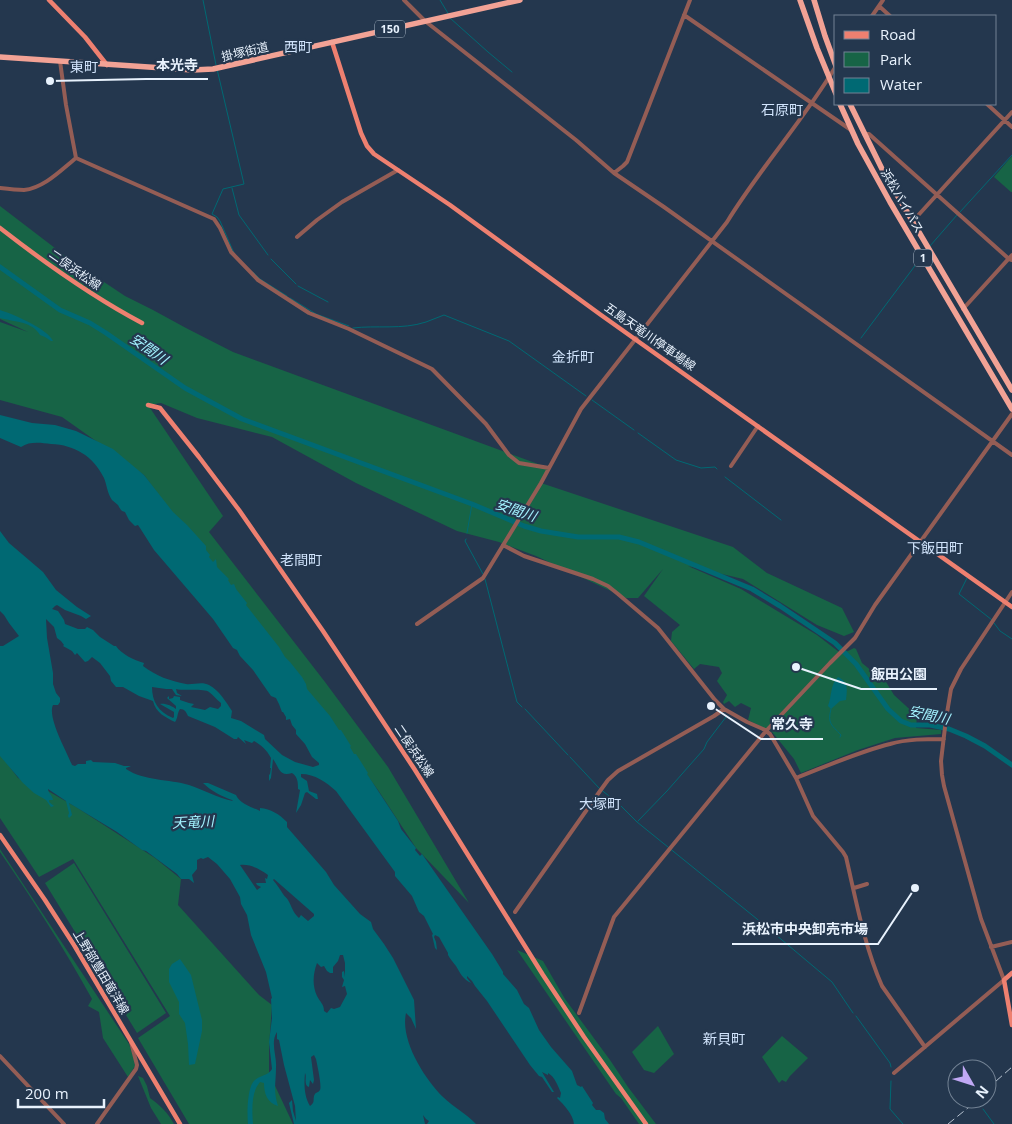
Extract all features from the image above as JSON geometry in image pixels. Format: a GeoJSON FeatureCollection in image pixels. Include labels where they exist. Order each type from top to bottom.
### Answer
{"type":"FeatureCollection","features":[{"type":"Feature","properties":{"kind":"highway","name":"掛塚街道"},"geometry":{"type":"LineString","coordinates":[[0,57],[193,70],[217,68],[520,0]]}},
{"type":"Feature","properties":{"kind":"highway"},"geometry":{"type":"LineString","coordinates":[[800,0],[834,89]]}},
{"type":"Feature","properties":{"kind":"highway"},"geometry":{"type":"LineString","coordinates":[[814,0],[834,61]]}},
{"type":"Feature","properties":{"kind":"highway","name":"浜松バイパス"},"geometry":{"type":"LineString","coordinates":[[840,105],[851,130],[890,202],[1012,409]]}},
{"type":"Feature","properties":{"kind":"highway","name":"浜松バイパス"},"geometry":{"type":"LineString","coordinates":[[850,105],[883,171],[1012,390]]}},
{"type":"Feature","properties":{"kind":"main road"},"geometry":{"type":"LineString","coordinates":[[49,0],[85,37],[108,65]]}},
{"type":"Feature","properties":{"kind":"main road","name":"五島天竜川停車場線"},"geometry":{"type":"LineString","coordinates":[[332,42],[363,140],[374,154],[450,205],[1012,607]]}},
{"type":"Feature","properties":{"kind":"main road","name":"二俣浜松線"},"geometry":{"type":"LineString","coordinates":[[0,228],[83,289],[142,323]]}},
{"type":"Feature","properties":{"kind":"main road","name":"二俣浜松線"},"geometry":{"type":"LineString","coordinates":[[148,405],[160,408],[214,477],[324,631],[420,777],[548,983],[646,1124]]}},
{"type":"Feature","properties":{"kind":"main road","name":"上野部豊田竜洋線"},"geometry":{"type":"LineString","coordinates":[[0,835],[74,945],[180,1124]]}},
{"type":"Feature","properties":{"kind":"main road"},"geometry":{"type":"LineString","coordinates":[[1012,973],[1004,980],[1012,1025]]}},
{"type":"Feature","properties":{"kind":"street"},"geometry":{"type":"LineString","coordinates":[[404,0],[425,21],[576,140],[614,173],[1012,455]]}},
{"type":"Feature","properties":{"kind":"street"},"geometry":{"type":"LineString","coordinates":[[614,173],[627,162],[690,0]]}},
{"type":"Feature","properties":{"kind":"street"},"geometry":{"type":"LineString","coordinates":[[873,15],[883,0]]}},
{"type":"Feature","properties":{"kind":"street"},"geometry":{"type":"LineString","coordinates":[[879,6],[889,15]]}},
{"type":"Feature","properties":{"kind":"street"},"geometry":{"type":"LineString","coordinates":[[684,15],[851,130]]}},
{"type":"Feature","properties":{"kind":"street"},"geometry":{"type":"LineString","coordinates":[[60,61],[76,158]]}},
{"type":"Feature","properties":{"kind":"street"},"geometry":{"type":"LineString","coordinates":[[417,624],[484,578],[549,468],[581,408],[727,222],[834,69]]}},
{"type":"Feature","properties":{"kind":"street"},"geometry":{"type":"LineString","coordinates":[[987,105],[1012,127]]}},
{"type":"Feature","properties":{"kind":"street"},"geometry":{"type":"LineString","coordinates":[[913,221],[1012,112]]}},
{"type":"Feature","properties":{"kind":"street"},"geometry":{"type":"LineString","coordinates":[[864,134],[869,134],[1011,258],[964,309]]}},
{"type":"Feature","properties":{"kind":"street"},"geometry":{"type":"LineString","coordinates":[[0,188],[19,190],[35,188],[50,179],[76,158]]}},
{"type":"Feature","properties":{"kind":"street"},"geometry":{"type":"LineString","coordinates":[[76,158],[214,219],[231,252],[258,280],[309,313],[349,329],[432,369],[486,424],[509,455],[519,463],[549,468]]}},
{"type":"Feature","properties":{"kind":"street"},"geometry":{"type":"LineString","coordinates":[[296,237],[342,202],[398,170]]}},
{"type":"Feature","properties":{"kind":"street"},"geometry":{"type":"LineString","coordinates":[[579,1013],[614,917],[766,731],[855,638],[875,605],[1012,414]]}},
{"type":"Feature","properties":{"kind":"street"},"geometry":{"type":"LineString","coordinates":[[731,466],[758,426]]}},
{"type":"Feature","properties":{"kind":"street"},"geometry":{"type":"LineString","coordinates":[[503,545],[524,556],[593,578],[608,586],[658,628],[724,709],[770,734],[796,778],[813,816],[846,857],[867,944],[882,986],[924,1047]]}},
{"type":"Feature","properties":{"kind":"street"},"geometry":{"type":"LineString","coordinates":[[894,1073],[1004,980],[981,919],[944,786],[941,768],[949,696],[957,676],[1012,592]]}},
{"type":"Feature","properties":{"kind":"street"},"geometry":{"type":"LineString","coordinates":[[515,912],[612,776],[724,709]]}},
{"type":"Feature","properties":{"kind":"street"},"geometry":{"type":"LineString","coordinates":[[796,778],[891,743],[944,739]]}},
{"type":"Feature","properties":{"kind":"street"},"geometry":{"type":"LineString","coordinates":[[854,888],[867,884]]}},
{"type":"Feature","properties":{"kind":"street"},"geometry":{"type":"LineString","coordinates":[[991,947],[1012,942]]}},
{"type":"Feature","properties":{"kind":"street"},"geometry":{"type":"LineString","coordinates":[[96,1124],[136,1069],[137,1065],[130,1040]]}},
{"type":"Feature","properties":{"kind":"street"},"geometry":{"type":"LineString","coordinates":[[0,1056],[64,1124]]}},
{"type":"Feature","properties":{"kind":"green space"},"geometry":{"type":"Polygon","coordinates":[[[1012,156],[1012,192],[1011,192],[994,177],[1012,156]]]}},
{"type":"Feature","properties":{"kind":"green space"},"geometry":{"type":"Polygon","coordinates":[[[0,206],[68,258],[125,296],[233,352],[549,468],[541,483],[733,547],[767,573],[842,608],[854,632],[844,636],[817,625],[743,579],[688,566],[741,589],[817,635],[839,652],[856,649],[862,663],[873,672],[880,672],[894,695],[917,716],[916,728],[941,730],[941,734],[895,738],[858,750],[801,773],[794,759],[768,727],[766,729],[748,720],[751,708],[741,703],[735,707],[729,701],[724,704],[723,702],[727,695],[717,681],[722,673],[719,667],[700,664],[694,669],[671,641],[672,632],[680,625],[644,596],[663,569],[638,598],[626,598],[536,556],[499,542],[457,531],[356,483],[272,437],[197,418],[161,403],[148,405],[223,516],[209,532],[388,767],[469,903],[416,848],[378,790],[144,475],[62,417],[0,400],[0,322],[28,332],[0,319],[0,206]]]}},
{"type":"Feature","properties":{"kind":"green space"},"geometry":{"type":"Polygon","coordinates":[[[0,754],[18,778],[48,791],[76,807],[155,858],[181,879],[178,905],[259,995],[272,1005],[269,1073],[293,1124],[189,1124],[138,1038],[170,1016],[73,859],[39,877],[0,818],[0,754]]]}},
{"type":"Feature","properties":{"kind":"green space"},"geometry":{"type":"Polygon","coordinates":[[[0,849],[129,1044],[135,1066],[128,1077],[103,1038],[99,1012],[88,1006],[92,999],[48,924],[0,852],[0,849]]]}},
{"type":"Feature","properties":{"kind":"green space"},"geometry":{"type":"Polygon","coordinates":[[[74,863],[166,1013],[137,1033],[45,883],[74,863]]]}},
{"type":"Feature","properties":{"kind":"green space"},"geometry":{"type":"Polygon","coordinates":[[[517,950],[543,961],[565,999],[656,1124],[639,1124],[621,1098],[616,1094],[517,950]]]}},
{"type":"Feature","properties":{"kind":"green space"},"geometry":{"type":"Polygon","coordinates":[[[658,1026],[674,1054],[654,1073],[644,1070],[632,1052],[658,1026]]]}},
{"type":"Feature","properties":{"kind":"green space"},"geometry":{"type":"Polygon","coordinates":[[[782,1036],[808,1058],[786,1082],[782,1080],[779,1083],[762,1057],[782,1036]]]}},
{"type":"Feature","properties":{"kind":"green space"},"geometry":{"type":"Polygon","coordinates":[[[138,1076],[143,1078],[150,1098],[164,1110],[174,1124],[161,1124],[151,1108],[138,1076]]]}},
{"type":"Feature","properties":{"kind":"water"},"geometry":{"type":"Polygon","coordinates":[[[0,310],[37,327],[50,336],[53,341],[40,335],[37,330],[28,325],[0,318],[0,310]]]}},
{"type":"Feature","properties":{"kind":"water","name":"天竜川"},"geometry":{"type":"Polygon","coordinates":[[[0,415],[32,423],[55,425],[76,431],[113,449],[144,475],[173,512],[206,546],[209,557],[213,562],[216,559],[217,567],[229,579],[231,585],[234,584],[247,603],[246,605],[302,677],[307,689],[330,716],[339,730],[341,730],[354,754],[356,754],[398,821],[401,829],[416,848],[415,850],[420,856],[422,854],[492,954],[503,974],[517,990],[524,1004],[529,1008],[539,1030],[572,1071],[577,1085],[582,1086],[593,1103],[592,1105],[596,1110],[604,1113],[605,1119],[609,1124],[574,1124],[570,1113],[557,1098],[560,1098],[561,1093],[554,1079],[548,1073],[548,1075],[542,1072],[554,1092],[552,1092],[542,1077],[530,1065],[472,981],[467,976],[471,983],[462,976],[439,937],[435,935],[437,950],[435,948],[433,934],[424,916],[419,912],[412,896],[395,876],[395,872],[336,791],[320,779],[311,775],[301,774],[301,777],[307,781],[309,791],[317,794],[318,799],[307,792],[305,793],[296,813],[300,790],[298,789],[297,778],[292,773],[284,774],[273,759],[269,781],[271,758],[261,746],[254,741],[252,743],[244,740],[246,744],[238,737],[234,739],[215,727],[188,716],[186,712],[180,709],[175,722],[161,714],[153,701],[123,687],[116,687],[100,663],[92,657],[85,662],[77,653],[75,655],[63,646],[57,638],[54,627],[46,619],[53,684],[60,698],[58,705],[53,705],[53,718],[58,735],[72,765],[86,764],[86,761],[91,760],[93,762],[131,766],[126,769],[141,776],[189,785],[233,801],[216,793],[203,783],[208,783],[236,795],[240,801],[250,807],[260,811],[260,808],[271,811],[284,819],[287,822],[287,827],[326,872],[334,885],[360,914],[371,922],[373,929],[393,958],[414,1000],[416,1029],[411,1018],[406,1013],[405,1024],[415,1058],[428,1080],[443,1097],[476,1124],[427,1124],[429,1121],[423,1115],[425,1124],[294,1124],[289,1103],[292,1100],[296,1121],[295,1106],[279,1040],[277,1039],[277,1032],[274,1045],[276,1063],[275,1091],[278,1106],[271,1103],[266,1094],[264,1083],[260,1082],[255,1091],[252,1108],[253,1124],[248,1124],[248,1100],[252,1083],[272,1069],[269,1042],[272,998],[266,972],[251,935],[247,915],[230,879],[208,857],[197,860],[197,869],[192,875],[194,883],[189,879],[181,879],[146,851],[69,803],[72,815],[69,818],[66,801],[48,789],[53,799],[49,800],[54,806],[51,807],[46,800],[34,793],[23,783],[0,756],[0,646],[19,636],[0,611],[0,531],[9,543],[43,572],[56,590],[91,616],[86,619],[57,605],[52,609],[58,611],[65,624],[78,629],[85,629],[87,627],[93,630],[124,654],[144,663],[143,666],[163,678],[186,684],[203,683],[213,687],[232,711],[231,718],[241,721],[264,735],[265,739],[282,755],[295,762],[313,767],[319,765],[319,763],[312,757],[305,744],[296,734],[290,719],[286,720],[276,698],[271,696],[213,619],[154,550],[138,525],[135,526],[125,512],[112,500],[100,470],[89,458],[75,449],[60,445],[36,443],[21,447],[0,438],[0,415]],[[152,687],[157,706],[163,713],[173,718],[174,712],[160,704],[176,709],[176,706],[167,698],[169,696],[169,699],[174,696],[180,697],[180,700],[194,704],[191,707],[205,710],[210,707],[218,709],[221,706],[221,703],[206,691],[176,689],[177,693],[182,696],[176,695],[172,689],[152,687]],[[240,865],[257,890],[261,887],[256,883],[266,883],[265,878],[267,879],[268,875],[251,866],[240,865]],[[273,880],[288,899],[299,918],[301,915],[308,921],[314,916],[314,914],[273,880]],[[340,955],[333,967],[333,973],[330,973],[324,966],[321,967],[317,963],[314,975],[315,992],[323,1005],[324,1011],[327,1013],[331,1008],[340,1007],[347,994],[345,986],[342,987],[344,980],[342,972],[344,971],[345,977],[343,955],[340,955]],[[314,1055],[311,1057],[313,1084],[310,1080],[309,1087],[307,1086],[305,1073],[305,1090],[310,1106],[315,1094],[320,1090],[320,1080],[314,1055]]]}},
{"type":"Feature","properties":{"kind":"water"},"geometry":{"type":"Polygon","coordinates":[[[838,677],[846,684],[846,700],[840,701],[831,709],[828,706],[832,687],[838,677]]]}},
{"type":"Feature","properties":{"kind":"water"},"geometry":{"type":"Polygon","coordinates":[[[180,959],[191,975],[202,1020],[202,1031],[195,1064],[189,1065],[185,1023],[179,1014],[179,1002],[169,982],[169,969],[172,964],[180,959]]]}},
{"type":"Feature","properties":{"kind":"waterway"},"geometry":{"type":"LineString","coordinates":[[203,0],[216,65]]}},
{"type":"Feature","properties":{"kind":"waterway"},"geometry":{"type":"LineString","coordinates":[[440,0],[449,15]]}},
{"type":"Feature","properties":{"kind":"waterway"},"geometry":{"type":"LineString","coordinates":[[450,18],[512,72]]}},
{"type":"Feature","properties":{"kind":"waterway"},"geometry":{"type":"LineString","coordinates":[[217,69],[244,184],[223,189],[212,214],[220,221],[234,253]]}},
{"type":"Feature","properties":{"kind":"waterway"},"geometry":{"type":"LineString","coordinates":[[960,212],[1012,155]]}},
{"type":"Feature","properties":{"kind":"waterway"},"geometry":{"type":"LineString","coordinates":[[232,188],[239,215],[268,255]]}},
{"type":"Feature","properties":{"kind":"waterway"},"geometry":{"type":"LineString","coordinates":[[930,246],[957,215]]}},
{"type":"Feature","properties":{"kind":"waterway"},"geometry":{"type":"LineString","coordinates":[[271,259],[296,284]]}},
{"type":"Feature","properties":{"kind":"waterway"},"geometry":{"type":"LineString","coordinates":[[861,338],[920,259]]}},
{"type":"Feature","properties":{"kind":"waterway","name":"安間川"},"geometry":{"type":"LineString","coordinates":[[0,267],[60,310],[90,323],[185,388],[242,419],[472,504],[524,526],[541,531],[578,537],[619,537],[639,542],[752,589],[835,643],[856,664],[888,709],[901,721],[911,725],[930,725],[949,729],[985,746],[1012,765]]}},
{"type":"Feature","properties":{"kind":"waterway"},"geometry":{"type":"LineString","coordinates":[[253,272],[260,279],[287,296]]}},
{"type":"Feature","properties":{"kind":"waterway"},"geometry":{"type":"LineString","coordinates":[[298,286],[328,302]]}},
{"type":"Feature","properties":{"kind":"waterway"},"geometry":{"type":"LineString","coordinates":[[290,298],[316,314],[349,326]]}},
{"type":"Feature","properties":{"kind":"waterway"},"geometry":{"type":"LineString","coordinates":[[353,328],[408,326],[444,315],[509,341],[586,396]]}},
{"type":"Feature","properties":{"kind":"waterway"},"geometry":{"type":"LineString","coordinates":[[592,400],[634,430]]}},
{"type":"Feature","properties":{"kind":"waterway"},"geometry":{"type":"LineString","coordinates":[[638,433],[676,460],[701,468],[715,467],[717,469]]}},
{"type":"Feature","properties":{"kind":"waterway"},"geometry":{"type":"LineString","coordinates":[[725,477],[781,520]]}},
{"type":"Feature","properties":{"kind":"waterway"},"geometry":{"type":"LineString","coordinates":[[467,533],[472,504]]}},
{"type":"Feature","properties":{"kind":"waterway"},"geometry":{"type":"LineString","coordinates":[[466,539],[465,541],[483,574]]}},
{"type":"Feature","properties":{"kind":"waterway"},"geometry":{"type":"LineString","coordinates":[[967,578],[959,594],[992,620]]}},
{"type":"Feature","properties":{"kind":"waterway"},"geometry":{"type":"LineString","coordinates":[[485,579],[517,702],[522,707]]}},
{"type":"Feature","properties":{"kind":"waterway"},"geometry":{"type":"LineString","coordinates":[[994,623],[1000,631],[1012,639]]}},
{"type":"Feature","properties":{"kind":"waterway"},"geometry":{"type":"LineString","coordinates":[[525,709],[568,755]]}},
{"type":"Feature","properties":{"kind":"waterway"},"geometry":{"type":"LineString","coordinates":[[831,709],[830,721],[841,735],[840,737]]}},
{"type":"Feature","properties":{"kind":"waterway"},"geometry":{"type":"LineString","coordinates":[[638,821],[704,749],[726,717]]}},
{"type":"Feature","properties":{"kind":"waterway"},"geometry":{"type":"LineString","coordinates":[[570,757],[599,788],[637,822],[832,982],[853,1013]]}},
{"type":"Feature","properties":{"kind":"waterway"},"geometry":{"type":"LineString","coordinates":[[856,1016],[891,1067]]}},
{"type":"Feature","properties":{"kind":"waterway"},"geometry":{"type":"LineString","coordinates":[[891,1081],[890,1109],[903,1124]]}},
{"type":"Feature","properties":{"kind":"waterway"},"geometry":{"type":"LineString","coordinates":[[983,1109],[994,1124]]}},
{"type":"Feature","properties":{"kind":"railway"},"geometry":{"type":"LineString","coordinates":[[997,1080],[1012,1067]]}},
{"type":"Feature","properties":{"kind":"railway"},"geometry":{"type":"LineString","coordinates":[[948,1124],[967,1109]]}},
{"type":"Feature","properties":{"kind":"place","name":"本光寺"},"geometry":{"type":"Point","coordinates":[50,81]}},
{"type":"Feature","properties":{"kind":"place","name":"飯田公園"},"geometry":{"type":"Point","coordinates":[796,667]}},
{"type":"Feature","properties":{"kind":"place","name":"常久寺"},"geometry":{"type":"Point","coordinates":[711,706]}},
{"type":"Feature","properties":{"kind":"place","name":"浜松市中央卸売市場"},"geometry":{"type":"Point","coordinates":[915,888]}},
{"type":"Feature","properties":{"kind":"district","name":"西町"},"geometry":{"type":"Point","coordinates":[298,47]}},
{"type":"Feature","properties":{"kind":"district","name":"東町"},"geometry":{"type":"Point","coordinates":[84,67]}},
{"type":"Feature","properties":{"kind":"district","name":"石原町"},"geometry":{"type":"Point","coordinates":[782,110]}},
{"type":"Feature","properties":{"kind":"district","name":"金折町"},"geometry":{"type":"Point","coordinates":[573,357]}},
{"type":"Feature","properties":{"kind":"district","name":"下飯田町"},"geometry":{"type":"Point","coordinates":[935,548]}},
{"type":"Feature","properties":{"kind":"district","name":"老間町"},"geometry":{"type":"Point","coordinates":[301,560]}},
{"type":"Feature","properties":{"kind":"district","name":"大塚町"},"geometry":{"type":"Point","coordinates":[600,804]}},
{"type":"Feature","properties":{"kind":"district","name":"新貝町"},"geometry":{"type":"Point","coordinates":[724,1039]}}]}
